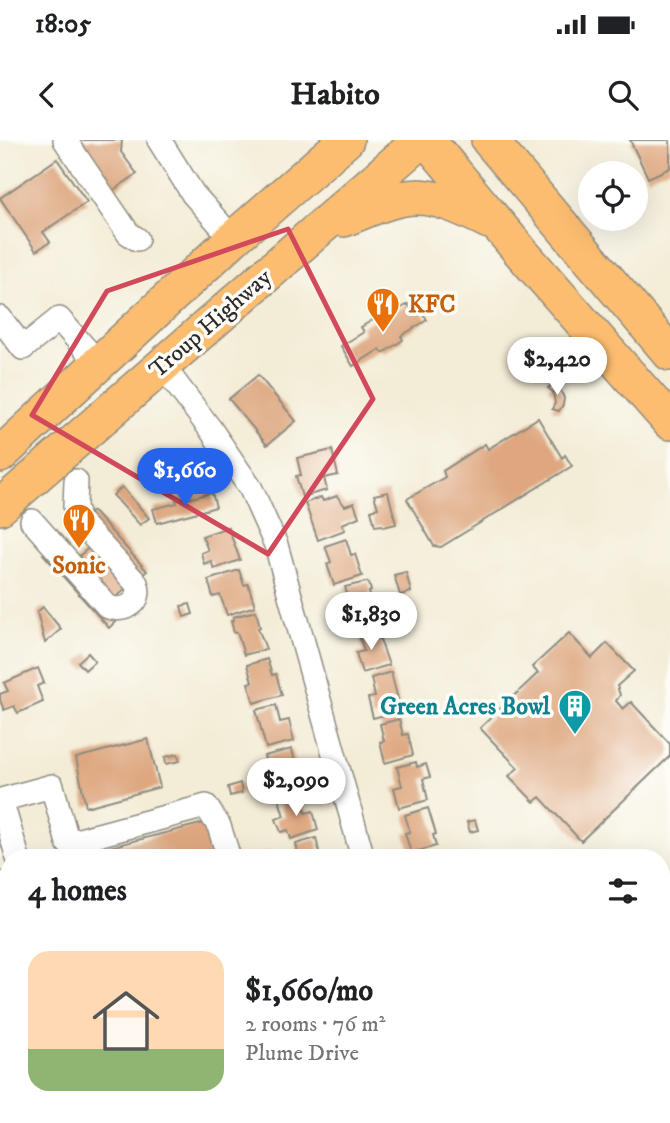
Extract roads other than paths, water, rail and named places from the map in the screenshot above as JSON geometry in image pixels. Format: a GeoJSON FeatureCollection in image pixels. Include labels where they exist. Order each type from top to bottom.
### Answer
{"type":"FeatureCollection","features":[{"type":"Feature","properties":{"kind":"highway"},"geometry":{"type":"LineString","coordinates":[[299,181],[324,140]]}},
{"type":"Feature","properties":{"kind":"highway","name":"Troup Highway"},"geometry":{"type":"LineString","coordinates":[[0,455],[233,239],[346,140]]}},
{"type":"Feature","properties":{"kind":"highway","name":"Troup Highway"},"geometry":{"type":"LineString","coordinates":[[0,507],[421,140]]}},
{"type":"Feature","properties":{"kind":"highway"},"geometry":{"type":"LineString","coordinates":[[427,140],[670,422]]}},
{"type":"Feature","properties":{"kind":"highway"},"geometry":{"type":"LineString","coordinates":[[489,140],[670,353]]}},
{"type":"Feature","properties":{"kind":"highway"},"geometry":{"type":"LineString","coordinates":[[520,140],[564,226]]}},
{"type":"Feature","properties":{"kind":"highway"},"geometry":{"type":"LineString","coordinates":[[318,229],[391,199],[416,196],[448,202],[500,226]]}},
{"type":"Feature","properties":{"kind":"street"},"geometry":{"type":"LineString","coordinates":[[65,140],[128,233],[137,239]]}},
{"type":"Feature","properties":{"kind":"street"},"geometry":{"type":"LineString","coordinates":[[159,140],[192,194],[233,239]]}},
{"type":"Feature","properties":{"kind":"street"},"geometry":{"type":"LineString","coordinates":[[0,318],[23,348],[59,319],[99,364]]}},
{"type":"Feature","properties":{"kind":"street"},"geometry":{"type":"LineString","coordinates":[[162,365],[251,489],[276,545],[360,849]]}},
{"type":"Feature","properties":{"kind":"street"},"geometry":{"type":"LineString","coordinates":[[32,521],[108,607],[118,610],[128,608],[137,599],[139,590],[136,583],[78,520],[75,506],[76,481]]}},
{"type":"Feature","properties":{"kind":"street"},"geometry":{"type":"LineString","coordinates":[[15,849],[1,800],[52,786],[70,849]]}},
{"type":"Feature","properties":{"kind":"street"},"geometry":{"type":"LineString","coordinates":[[73,849],[206,806],[219,826],[226,849]]}},
{"type":"Feature","properties":{"kind":"place","name":"KFC"},"geometry":{"type":"Point","coordinates":[383,334]}},
{"type":"Feature","properties":{"kind":"place","name":"Sonic"},"geometry":{"type":"Point","coordinates":[79,550]}},
{"type":"Feature","properties":{"kind":"place","name":"Green Acres Bowl"},"geometry":{"type":"Point","coordinates":[575,736]}}]}
